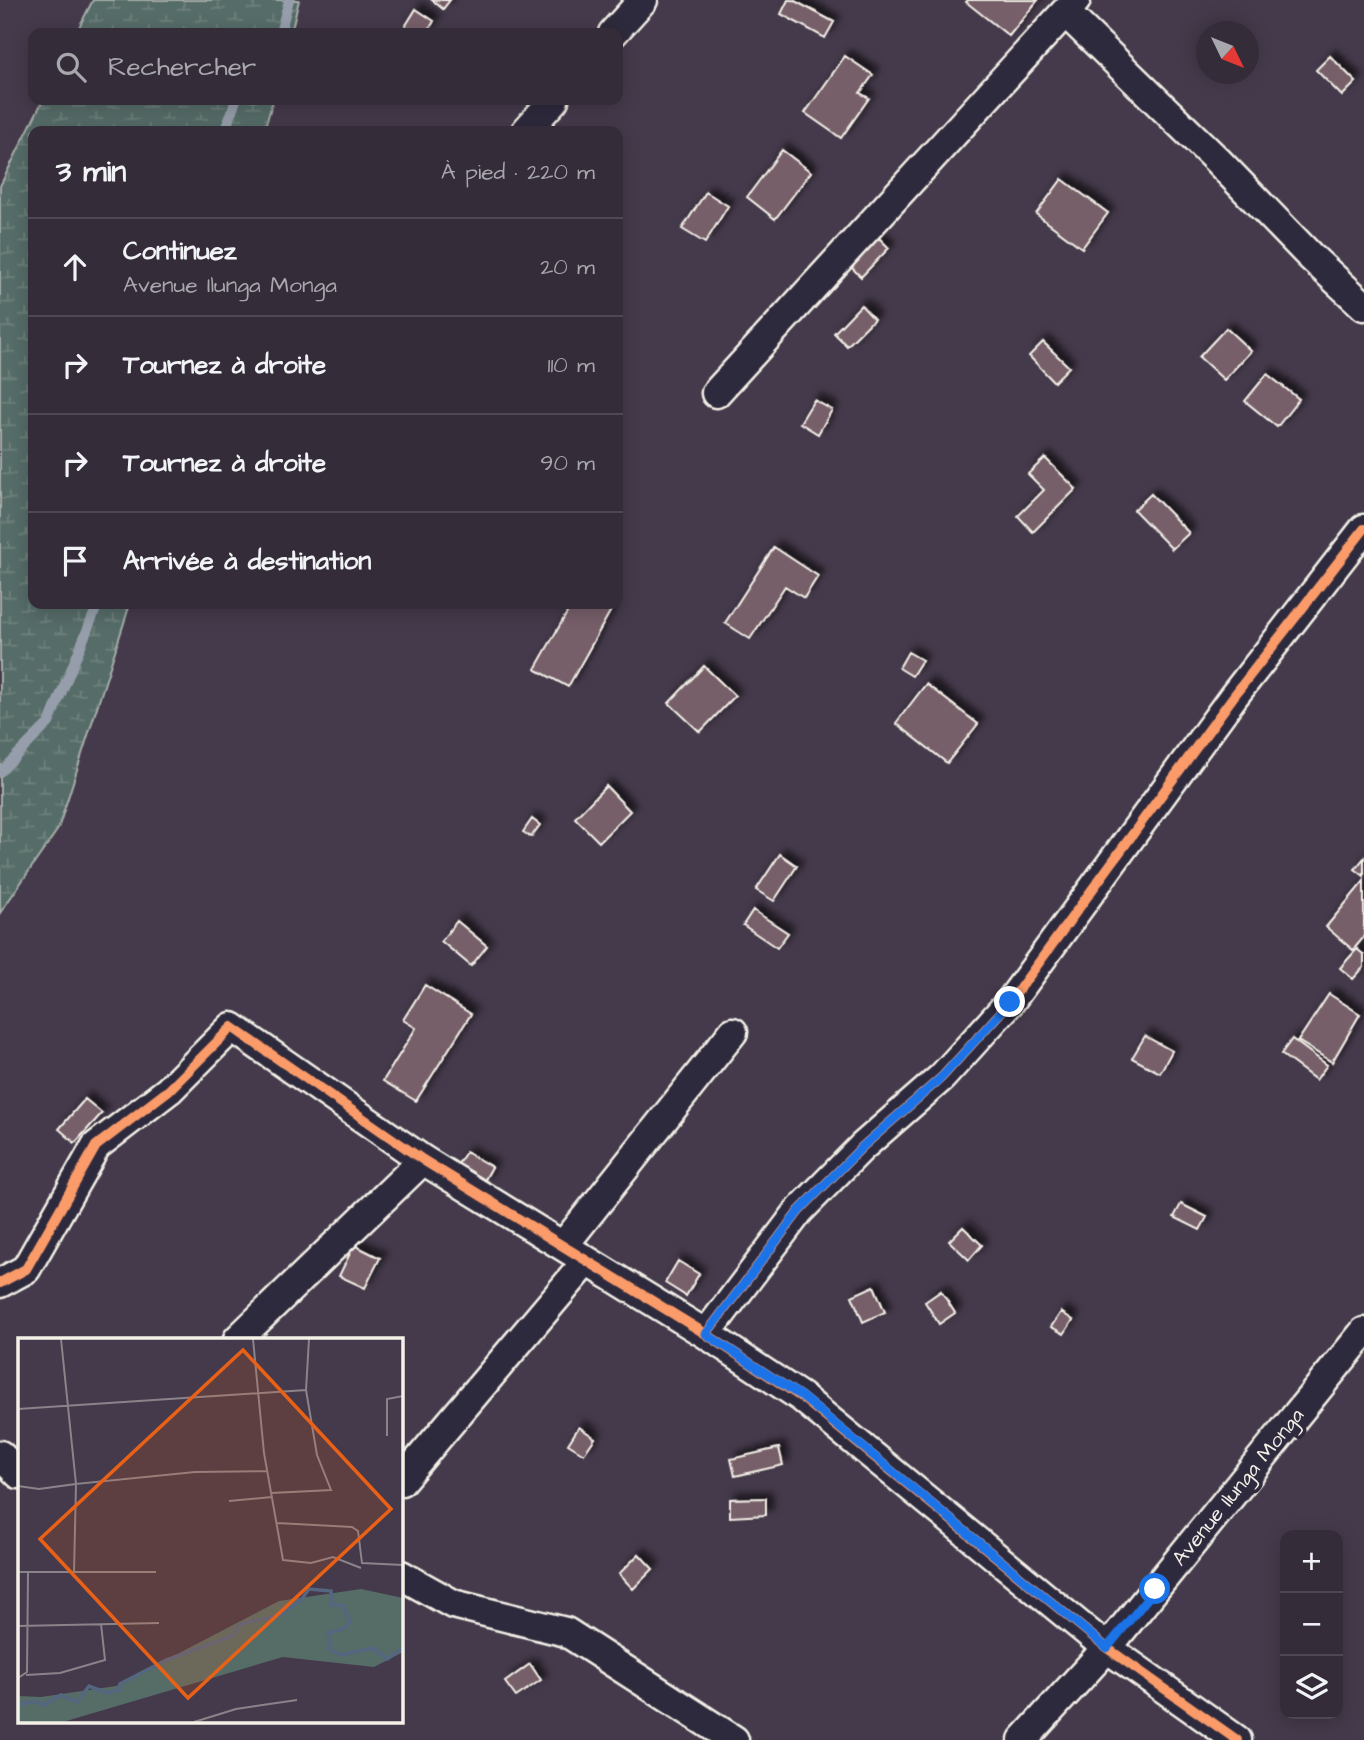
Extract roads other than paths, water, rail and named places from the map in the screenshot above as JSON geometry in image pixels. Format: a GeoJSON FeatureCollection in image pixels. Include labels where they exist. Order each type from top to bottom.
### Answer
{"type":"FeatureCollection","features":[{"type":"Feature","properties":{"kind":"street"},"geometry":{"type":"LineString","coordinates":[[618,28],[643,0]]}},
{"type":"Feature","properties":{"kind":"street"},"geometry":{"type":"LineString","coordinates":[[716,393],[1071,6],[1310,256],[1364,306]]}},
{"type":"Feature","properties":{"kind":"street"},"geometry":{"type":"LineString","coordinates":[[531,126],[549,105]]}},
{"type":"Feature","properties":{"kind":"street"},"geometry":{"type":"LineString","coordinates":[[706,1334],[799,1211],[862,1147],[942,1077],[1010,1002],[1233,697],[1364,529]]}},
{"type":"Feature","properties":{"kind":"street"},"geometry":{"type":"LineString","coordinates":[[0,1283],[26,1269],[96,1146],[169,1090],[232,1027],[423,1160],[706,1334],[801,1396],[1107,1648],[1237,1740]]}},
{"type":"Feature","properties":{"kind":"street"},"geometry":{"type":"LineString","coordinates":[[402,1480],[575,1254],[733,1032]]}},
{"type":"Feature","properties":{"kind":"street"},"geometry":{"type":"LineString","coordinates":[[239,1338],[423,1160]]}},
{"type":"Feature","properties":{"kind":"street","name":"Avenue Ilunga Monga"},"geometry":{"type":"LineString","coordinates":[[1023,1740],[1107,1648],[1364,1332]]}},
{"type":"Feature","properties":{"kind":"street"},"geometry":{"type":"LineString","coordinates":[[0,1455],[18,1473]]}},
{"type":"Feature","properties":{"kind":"street"},"geometry":{"type":"LineString","coordinates":[[402,1576],[453,1604],[566,1632],[734,1740]]}},
{"type":"Feature","properties":{"kind":"waterway"},"geometry":{"type":"LineString","coordinates":[[281,28],[289,0]]}},
{"type":"Feature","properties":{"kind":"waterway"},"geometry":{"type":"LineString","coordinates":[[227,126],[234,105]]}},
{"type":"Feature","properties":{"kind":"waterway"},"geometry":{"type":"LineString","coordinates":[[0,772],[49,723],[96,609]]}}]}
